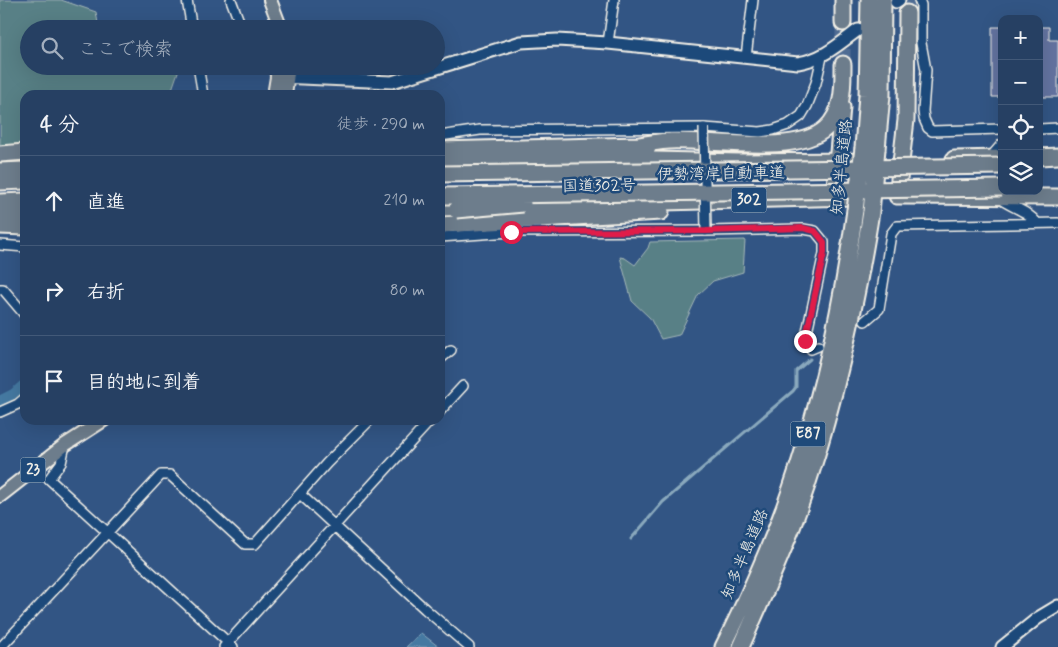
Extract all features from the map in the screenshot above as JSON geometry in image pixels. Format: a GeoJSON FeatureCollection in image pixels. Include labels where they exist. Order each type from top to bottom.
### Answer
{"type":"FeatureCollection","features":[{"type":"Feature","properties":{"kind":"highway"},"geometry":{"type":"LineString","coordinates":[[843,23],[844,0]]}},
{"type":"Feature","properties":{"kind":"highway","name":"知多半島道路"},"geometry":{"type":"LineString","coordinates":[[741,647],[794,523],[819,445],[853,318],[871,212],[867,95],[869,0]]}},
{"type":"Feature","properties":{"kind":"highway","name":"知多半島道路"},"geometry":{"type":"LineString","coordinates":[[723,647],[767,551],[789,494],[818,398],[838,315],[855,210],[882,95],[893,1]]}},
{"type":"Feature","properties":{"kind":"highway"},"geometry":{"type":"LineString","coordinates":[[897,196],[906,120],[908,13]]}},
{"type":"Feature","properties":{"kind":"highway"},"geometry":{"type":"LineString","coordinates":[[834,198],[843,94],[842,64]]}},
{"type":"Feature","properties":{"kind":"highway"},"geometry":{"type":"LineString","coordinates":[[445,150],[639,145],[670,141],[788,143],[806,139],[826,128],[836,116],[843,94]]}},
{"type":"Feature","properties":{"kind":"highway"},"geometry":{"type":"LineString","coordinates":[[639,145],[689,160]]}},
{"type":"Feature","properties":{"kind":"highway"},"geometry":{"type":"LineString","coordinates":[[0,154],[20,152]]}},
{"type":"Feature","properties":{"kind":"highway"},"geometry":{"type":"LineString","coordinates":[[1043,157],[1058,156]]}},
{"type":"Feature","properties":{"kind":"highway","name":"国道302号"},"geometry":{"type":"LineString","coordinates":[[445,165],[569,158],[740,162],[998,161]]}},
{"type":"Feature","properties":{"kind":"highway"},"geometry":{"type":"LineString","coordinates":[[0,160],[20,160]]}},
{"type":"Feature","properties":{"kind":"highway","name":"伊勢湾岸自動車道"},"geometry":{"type":"LineString","coordinates":[[445,174],[998,161]]}},
{"type":"Feature","properties":{"kind":"highway"},"geometry":{"type":"LineString","coordinates":[[445,165],[580,172]]}},
{"type":"Feature","properties":{"kind":"highway"},"geometry":{"type":"LineString","coordinates":[[1043,166],[1058,165]]}},
{"type":"Feature","properties":{"kind":"highway"},"geometry":{"type":"LineString","coordinates":[[0,171],[20,170]]}},
{"type":"Feature","properties":{"kind":"highway"},"geometry":{"type":"LineString","coordinates":[[0,182],[20,181]]}},
{"type":"Feature","properties":{"kind":"highway"},"geometry":{"type":"LineString","coordinates":[[1043,187],[1058,187]]}},
{"type":"Feature","properties":{"kind":"highway"},"geometry":{"type":"LineString","coordinates":[[445,209],[682,192]]}},
{"type":"Feature","properties":{"kind":"highway","name":"伊勢湾岸自動車道"},"geometry":{"type":"LineString","coordinates":[[445,196],[682,192],[998,193]]}},
{"type":"Feature","properties":{"kind":"highway","name":"国道302号"},"geometry":{"type":"LineString","coordinates":[[445,209],[998,193]]}},
{"type":"Feature","properties":{"kind":"highway","name":"国道302号"},"geometry":{"type":"LineString","coordinates":[[1029,195],[1058,197]]}},
{"type":"Feature","properties":{"kind":"highway"},"geometry":{"type":"LineString","coordinates":[[445,225],[699,209],[772,200]]}},
{"type":"Feature","properties":{"kind":"highway"},"geometry":{"type":"LineString","coordinates":[[0,202],[20,201]]}},
{"type":"Feature","properties":{"kind":"highway"},"geometry":{"type":"LineString","coordinates":[[0,213],[20,213]]}},
{"type":"Feature","properties":{"kind":"highway"},"geometry":{"type":"LineString","coordinates":[[0,225],[20,223]]}},
{"type":"Feature","properties":{"kind":"highway"},"geometry":{"type":"LineString","coordinates":[[0,225],[20,227]]}},
{"type":"Feature","properties":{"kind":"main road"},"geometry":{"type":"LineString","coordinates":[[271,3],[271,20]]}},
{"type":"Feature","properties":{"kind":"main road"},"geometry":{"type":"LineString","coordinates":[[271,3],[278,20]]}},
{"type":"Feature","properties":{"kind":"main road"},"geometry":{"type":"LineString","coordinates":[[276,90],[281,75]]}},
{"type":"Feature","properties":{"kind":"main road"},"geometry":{"type":"LineString","coordinates":[[282,75],[284,90]]}},
{"type":"Feature","properties":{"kind":"main road","name":"23"},"geometry":{"type":"LineString","coordinates":[[66,444],[83,425]]}},
{"type":"Feature","properties":{"kind":"main road","name":"23"},"geometry":{"type":"LineString","coordinates":[[0,496],[66,444],[96,425]]}},
{"type":"Feature","properties":{"kind":"street"},"geometry":{"type":"LineString","coordinates":[[187,0],[190,20]]}},
{"type":"Feature","properties":{"kind":"street"},"geometry":{"type":"LineString","coordinates":[[231,0],[239,20]]}},
{"type":"Feature","properties":{"kind":"street"},"geometry":{"type":"LineString","coordinates":[[608,44],[614,0]]}},
{"type":"Feature","properties":{"kind":"street"},"geometry":{"type":"LineString","coordinates":[[746,57],[752,0]]}},
{"type":"Feature","properties":{"kind":"street"},"geometry":{"type":"LineString","coordinates":[[919,0],[921,5],[921,43],[926,70],[923,110],[928,128],[932,131],[998,129]]}},
{"type":"Feature","properties":{"kind":"street"},"geometry":{"type":"LineString","coordinates":[[445,66],[521,42],[557,40],[798,63],[822,57],[858,30]]}},
{"type":"Feature","properties":{"kind":"street"},"geometry":{"type":"LineString","coordinates":[[445,135],[480,130],[704,128],[760,132],[773,130],[788,125],[800,116],[807,106],[816,83],[822,57]]}},
{"type":"Feature","properties":{"kind":"street"},"geometry":{"type":"LineString","coordinates":[[200,75],[202,90]]}},
{"type":"Feature","properties":{"kind":"street"},"geometry":{"type":"LineString","coordinates":[[315,75],[392,82],[415,75]]}},
{"type":"Feature","properties":{"kind":"street"},"geometry":{"type":"LineString","coordinates":[[704,128],[706,231]]}},
{"type":"Feature","properties":{"kind":"street"},"geometry":{"type":"LineString","coordinates":[[1043,129],[1058,128]]}},
{"type":"Feature","properties":{"kind":"street"},"geometry":{"type":"LineString","coordinates":[[1001,195],[1007,204],[1031,215],[1037,223]]}},
{"type":"Feature","properties":{"kind":"street"},"geometry":{"type":"LineString","coordinates":[[865,321],[878,309],[891,234],[897,226],[1058,223]]}},
{"type":"Feature","properties":{"kind":"street"},"geometry":{"type":"LineString","coordinates":[[445,237],[511,232],[706,231],[803,228],[815,231],[824,242],[824,253],[805,341],[811,349],[818,346]]}},
{"type":"Feature","properties":{"kind":"street"},"geometry":{"type":"LineString","coordinates":[[0,245],[20,247]]}},
{"type":"Feature","properties":{"kind":"street"},"geometry":{"type":"LineString","coordinates":[[0,289],[3,289],[20,309]]}},
{"type":"Feature","properties":{"kind":"street"},"geometry":{"type":"LineString","coordinates":[[445,355],[451,350]]}},
{"type":"Feature","properties":{"kind":"street"},"geometry":{"type":"LineString","coordinates":[[445,406],[463,386]]}},
{"type":"Feature","properties":{"kind":"street"},"geometry":{"type":"LineString","coordinates":[[0,412],[20,402]]}},
{"type":"Feature","properties":{"kind":"street"},"geometry":{"type":"LineString","coordinates":[[1,647],[161,475],[170,476],[245,544],[255,544],[327,463],[365,425]]}},
{"type":"Feature","properties":{"kind":"street"},"geometry":{"type":"LineString","coordinates":[[66,444],[61,462],[49,479],[228,646],[426,425]]}},
{"type":"Feature","properties":{"kind":"street"},"geometry":{"type":"LineString","coordinates":[[300,494],[469,647]]}},
{"type":"Feature","properties":{"kind":"street"},"geometry":{"type":"LineString","coordinates":[[1002,647],[1038,618],[1058,606]]}},
{"type":"Feature","properties":{"kind":"green space"},"geometry":{"type":"Polygon","coordinates":[[[0,0],[61,0],[96,12],[97,20],[20,20],[20,75],[177,75],[172,90],[20,90],[20,144],[0,145],[0,0]]]}},
{"type":"Feature","properties":{"kind":"green space"},"geometry":{"type":"Polygon","coordinates":[[[745,240],[743,272],[713,281],[698,295],[679,335],[661,339],[650,318],[632,301],[620,257],[635,265],[648,248],[650,242],[745,240]]]}},
{"type":"Feature","properties":{"kind":"water"},"geometry":{"type":"Polygon","coordinates":[[[421,633],[439,647],[406,647],[421,633]]]}},
{"type":"Feature","properties":{"kind":"building"},"geometry":{"type":"Polygon","coordinates":[[[992,27],[998,27],[998,97],[992,97],[992,27]]]}},
{"type":"Feature","properties":{"kind":"building"},"geometry":{"type":"Polygon","coordinates":[[[1043,27],[1049,27],[1049,40],[1058,40],[1058,97],[1043,97],[1043,27]]]}},
{"type":"Feature","properties":{"kind":"waterway"},"geometry":{"type":"LineString","coordinates":[[631,539],[663,502],[793,391],[796,387],[796,371],[810,359]]}},
{"type":"Feature","properties":{"kind":"waterway"},"geometry":{"type":"LineString","coordinates":[[0,405],[20,393]]}},
{"type":"Feature","properties":{"kind":"tunnel"},"geometry":{"type":"LineString","coordinates":[[907,13],[908,0]]}},
{"type":"Feature","properties":{"kind":"tunnel"},"geometry":{"type":"LineString","coordinates":[[843,23],[843,64]]}},
{"type":"Feature","properties":{"kind":"route"},"geometry":{"type":"LineString","coordinates":[[511,232],[706,231],[803,228],[815,231],[824,242],[824,253],[805,341]]}}]}
